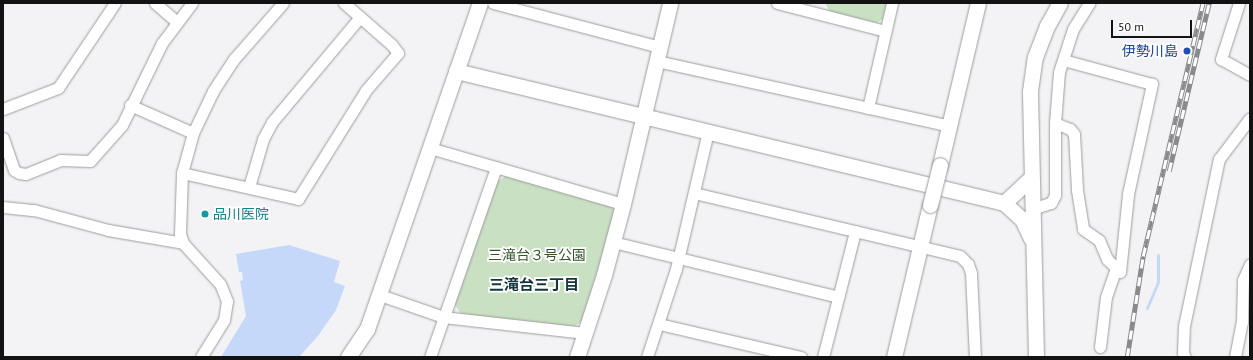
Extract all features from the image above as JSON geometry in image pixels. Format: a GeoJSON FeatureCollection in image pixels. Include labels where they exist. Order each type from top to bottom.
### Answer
{"type":"FeatureCollection","features":[{"type":"Feature","properties":{"kind":"street"},"geometry":{"type":"LineString","coordinates":[[3,109],[58,88],[115,3]]}},
{"type":"Feature","properties":{"kind":"street"},"geometry":{"type":"LineString","coordinates":[[155,3],[176,21]]}},
{"type":"Feature","properties":{"kind":"street"},"geometry":{"type":"LineString","coordinates":[[3,138],[14,170],[19,173],[26,174],[60,160],[90,161],[122,125],[148,66],[176,21],[192,3]]}},
{"type":"Feature","properties":{"kind":"street"},"geometry":{"type":"LineString","coordinates":[[201,357],[224,320],[227,300],[220,284],[183,243],[178,216],[182,173],[193,133],[206,103],[224,73],[283,3]]}},
{"type":"Feature","properties":{"kind":"street"},"geometry":{"type":"LineString","coordinates":[[182,173],[298,199],[366,90],[398,53],[392,45],[344,3]]}},
{"type":"Feature","properties":{"kind":"street"},"geometry":{"type":"LineString","coordinates":[[348,357],[368,329],[480,3]]}},
{"type":"Feature","properties":{"kind":"street"},"geometry":{"type":"LineString","coordinates":[[493,3],[660,46]]}},
{"type":"Feature","properties":{"kind":"street"},"geometry":{"type":"LineString","coordinates":[[577,357],[613,242],[623,204],[670,3]]}},
{"type":"Feature","properties":{"kind":"street"},"geometry":{"type":"LineString","coordinates":[[777,3],[814,7],[885,31]]}},
{"type":"Feature","properties":{"kind":"street"},"geometry":{"type":"LineString","coordinates":[[868,108],[892,3]]}},
{"type":"Feature","properties":{"kind":"street"},"geometry":{"type":"LineString","coordinates":[[894,357],[978,3]]}},
{"type":"Feature","properties":{"kind":"street"},"geometry":{"type":"LineString","coordinates":[[1036,357],[1030,92],[1032,69],[1044,32],[1060,3]]}},
{"type":"Feature","properties":{"kind":"street"},"geometry":{"type":"LineString","coordinates":[[1032,209],[1051,203],[1055,195],[1055,123],[1059,72],[1073,29],[1089,3]]}},
{"type":"Feature","properties":{"kind":"street"},"geometry":{"type":"LineString","coordinates":[[1239,3],[1221,59],[1250,75]]}},
{"type":"Feature","properties":{"kind":"street"},"geometry":{"type":"LineString","coordinates":[[249,187],[263,139],[272,122],[360,17]]}},
{"type":"Feature","properties":{"kind":"street"},"geometry":{"type":"LineString","coordinates":[[1055,123],[1070,129],[1074,134],[1077,190],[1083,228],[1099,240],[1107,259],[1120,272],[1128,194],[1152,84],[1063,60]]}},
{"type":"Feature","properties":{"kind":"street"},"geometry":{"type":"LineString","coordinates":[[657,62],[949,126]]}},
{"type":"Feature","properties":{"kind":"street"},"geometry":{"type":"LineString","coordinates":[[456,71],[1004,203],[1022,220],[1033,244]]}},
{"type":"Feature","properties":{"kind":"street"},"geometry":{"type":"LineString","coordinates":[[130,105],[193,133]]}},
{"type":"Feature","properties":{"kind":"street"},"geometry":{"type":"LineString","coordinates":[[1185,357],[1183,353],[1184,326],[1219,159],[1250,118]]}},
{"type":"Feature","properties":{"kind":"street"},"geometry":{"type":"LineString","coordinates":[[647,357],[659,324],[678,258],[708,131]]}},
{"type":"Feature","properties":{"kind":"street"},"geometry":{"type":"LineString","coordinates":[[430,148],[623,204]]}},
{"type":"Feature","properties":{"kind":"street"},"geometry":{"type":"LineString","coordinates":[[430,357],[442,317],[496,167]]}},
{"type":"Feature","properties":{"kind":"street"},"geometry":{"type":"LineString","coordinates":[[1004,203],[1031,178]]}},
{"type":"Feature","properties":{"kind":"street"},"geometry":{"type":"LineString","coordinates":[[694,193],[921,245],[960,256],[968,264],[975,357]]}},
{"type":"Feature","properties":{"kind":"street"},"geometry":{"type":"LineString","coordinates":[[3,207],[34,210],[108,230],[183,243]]}},
{"type":"Feature","properties":{"kind":"street"},"geometry":{"type":"LineString","coordinates":[[823,357],[855,231]]}},
{"type":"Feature","properties":{"kind":"street"},"geometry":{"type":"LineString","coordinates":[[613,242],[838,298]]}},
{"type":"Feature","properties":{"kind":"street"},"geometry":{"type":"LineString","coordinates":[[1235,357],[1247,311],[1243,280],[1250,264]]}},
{"type":"Feature","properties":{"kind":"street"},"geometry":{"type":"LineString","coordinates":[[1100,347],[1106,297],[1116,268]]}},
{"type":"Feature","properties":{"kind":"street"},"geometry":{"type":"LineString","coordinates":[[380,295],[442,317],[585,333]]}},
{"type":"Feature","properties":{"kind":"street"},"geometry":{"type":"LineString","coordinates":[[659,324],[801,357]]}},
{"type":"Feature","properties":{"kind":"green space"},"geometry":{"type":"Polygon","coordinates":[[[825,3],[887,3],[883,19],[877,23],[830,12],[825,3]]]}},
{"type":"Feature","properties":{"kind":"green space","name":"三滝台３号公園"},"geometry":{"type":"Polygon","coordinates":[[[508,175],[610,204],[615,212],[582,321],[574,327],[461,314],[453,302],[494,183],[508,175]]]}},
{"type":"Feature","properties":{"kind":"water"},"geometry":{"type":"Polygon","coordinates":[[[289,245],[340,261],[334,282],[345,286],[336,310],[318,336],[299,357],[221,357],[246,316],[240,281],[243,280],[242,272],[239,272],[236,254],[289,245]]]}},
{"type":"Feature","properties":{"kind":"waterway"},"geometry":{"type":"LineString","coordinates":[[1147,308],[1158,282],[1158,255]]}},
{"type":"Feature","properties":{"kind":"railway"},"geometry":{"type":"LineString","coordinates":[[1127,357],[1143,256],[1203,3]]}},
{"type":"Feature","properties":{"kind":"railway"},"geometry":{"type":"LineString","coordinates":[[1169,171],[1209,3]]}},
{"type":"Feature","properties":{"kind":"place","name":"伊勢川島"},"geometry":{"type":"Point","coordinates":[1187,51]}},
{"type":"Feature","properties":{"kind":"place","name":"品川医院"},"geometry":{"type":"Point","coordinates":[205,214]}},
{"type":"Feature","properties":{"kind":"district","name":"三滝台三丁目"},"geometry":{"type":"Point","coordinates":[534,285]}}]}
